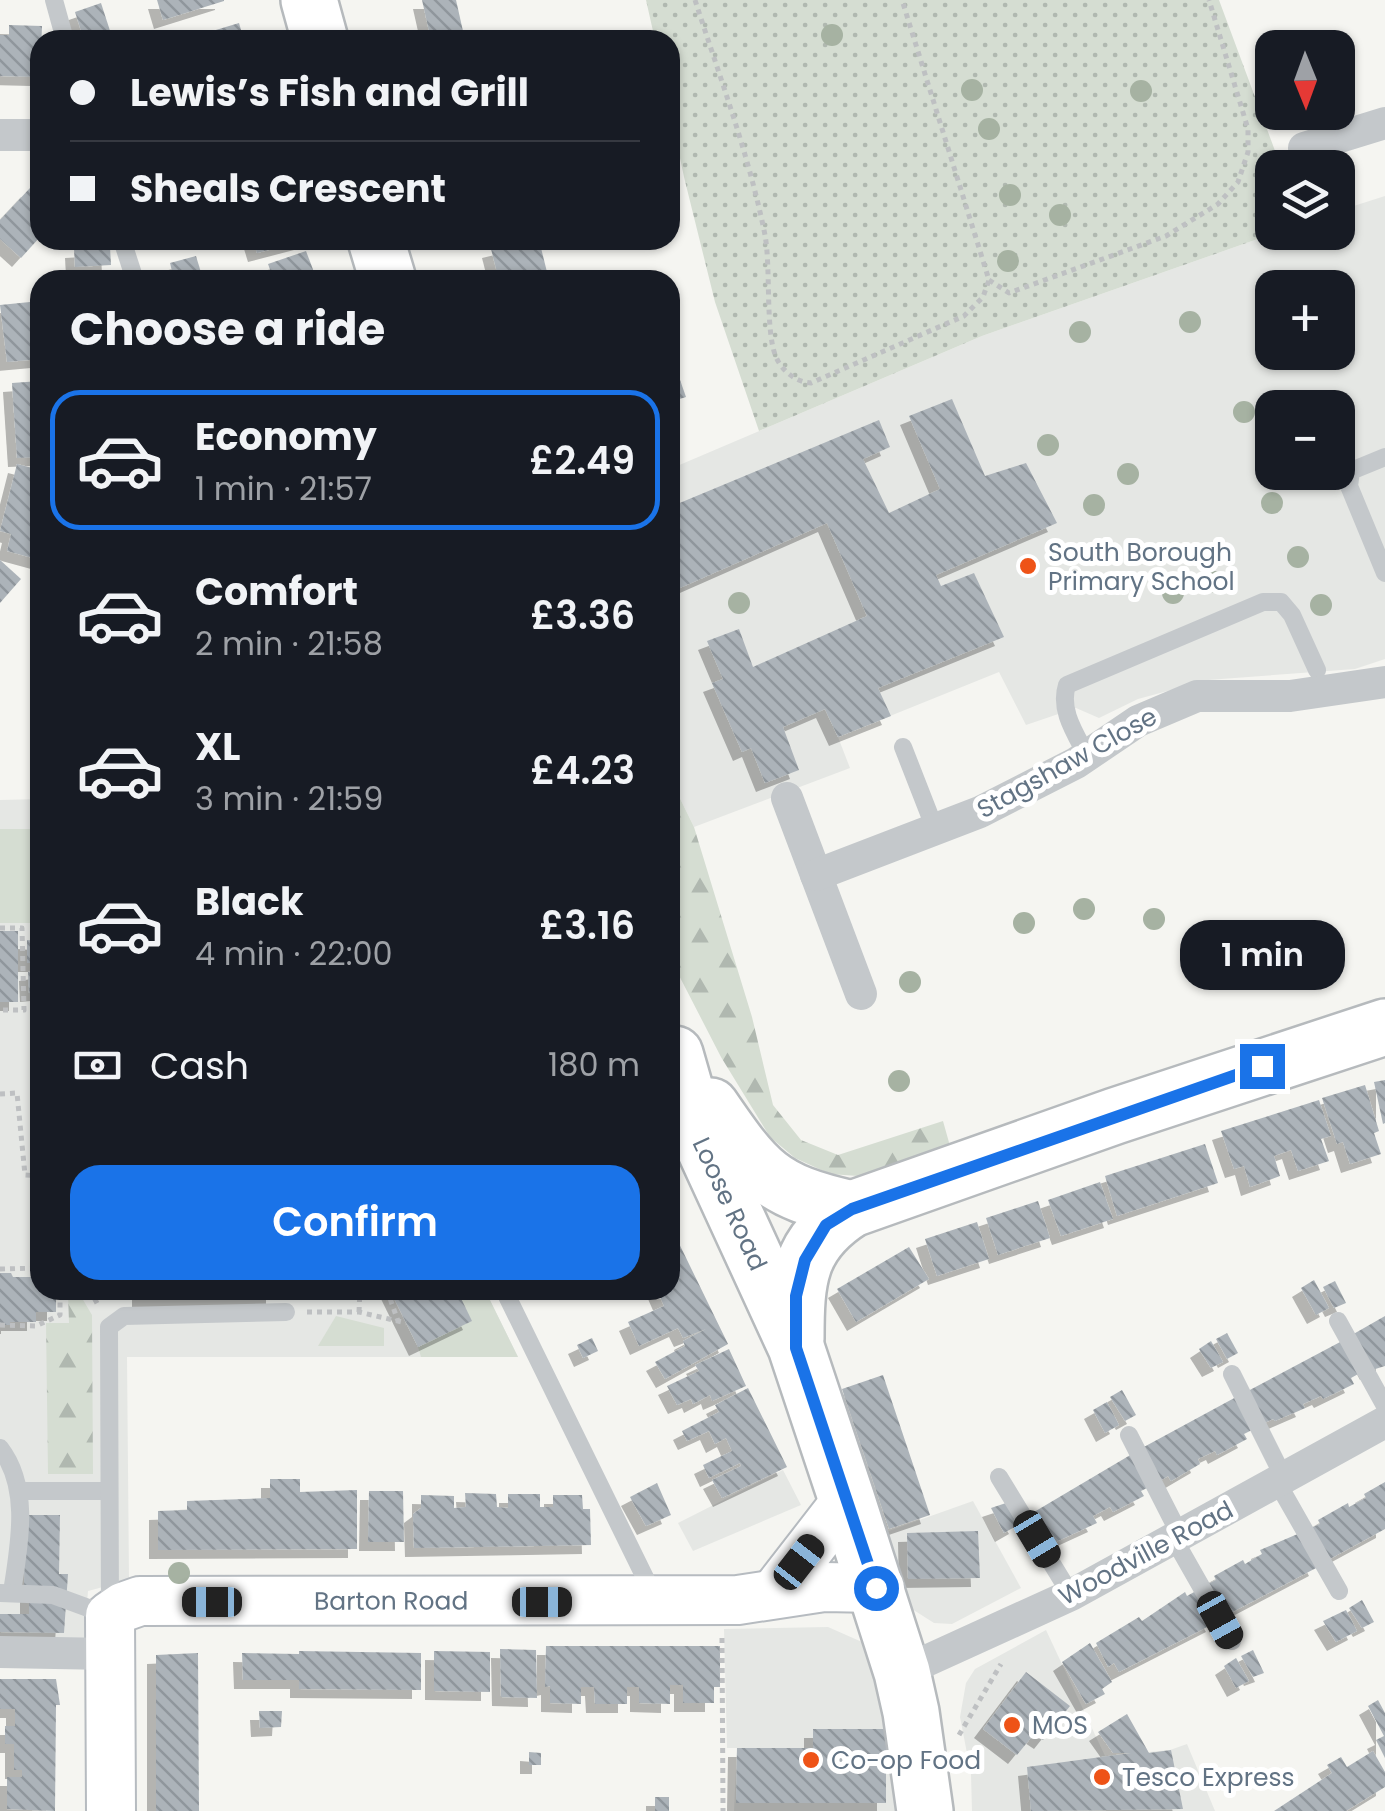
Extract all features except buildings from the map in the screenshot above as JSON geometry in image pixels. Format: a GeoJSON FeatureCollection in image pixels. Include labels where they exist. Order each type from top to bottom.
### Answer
{"type":"FeatureCollection","features":[{"type":"Feature","properties":{"kind":"highway"},"geometry":{"type":"LineString","coordinates":[[308,0],[317,30]]}},
{"type":"Feature","properties":{"kind":"highway"},"geometry":{"type":"LineString","coordinates":[[796,1348],[796,1296],[805,1260],[826,1225],[852,1209],[1115,1116],[1385,1027]]}},
{"type":"Feature","properties":{"kind":"highway","name":"Loose Road"},"geometry":{"type":"LineString","coordinates":[[680,1060],[740,1148],[770,1180],[808,1199],[852,1209]]}},
{"type":"Feature","properties":{"kind":"highway","name":"Loose Road"},"geometry":{"type":"LineString","coordinates":[[680,1074],[698,1134],[796,1348],[847,1500],[902,1672],[912,1712],[925,1811]]}},
{"type":"Feature","properties":{"kind":"street"},"geometry":{"type":"LineString","coordinates":[[1304,148],[1385,123]]}},
{"type":"Feature","properties":{"kind":"street"},"geometry":{"type":"LineString","coordinates":[[0,134],[30,135]]}},
{"type":"Feature","properties":{"kind":"street","name":"Stagshaw Close"},"geometry":{"type":"LineString","coordinates":[[816,876],[980,812],[1087,756],[1138,721],[1197,696],[1290,696],[1385,682]]}},
{"type":"Feature","properties":{"kind":"street"},"geometry":{"type":"LineString","coordinates":[[786,798],[860,994]]}},
{"type":"Feature","properties":{"kind":"street","name":"Woodville Road"},"geometry":{"type":"LineString","coordinates":[[902,1672],[1071,1595],[1384,1420]]}},
{"type":"Feature","properties":{"kind":"street"},"geometry":{"type":"LineString","coordinates":[[774,1593],[847,1500]]}},
{"type":"Feature","properties":{"kind":"street","name":"Barton Road"},"geometry":{"type":"LineString","coordinates":[[110,1635],[122,1606],[140,1601],[721,1600],[824,1586],[876,1588]]}},
{"type":"Feature","properties":{"kind":"street"},"geometry":{"type":"LineString","coordinates":[[0,1652],[110,1635],[111,1811]]}},
{"type":"Feature","properties":{"kind":"lane"},"geometry":{"type":"LineString","coordinates":[[54,0],[62,30]]}},
{"type":"Feature","properties":{"kind":"lane"},"geometry":{"type":"LineString","coordinates":[[1385,458],[1350,471],[1349,486],[1385,573]]}},
{"type":"Feature","properties":{"kind":"lane"},"geometry":{"type":"LineString","coordinates":[[1087,756],[1062,699],[1067,685],[1263,602],[1282,602],[1318,670]]}},
{"type":"Feature","properties":{"kind":"lane"},"geometry":{"type":"LineString","coordinates":[[903,747],[935,829]]}},
{"type":"Feature","properties":{"kind":"lane"},"geometry":{"type":"LineString","coordinates":[[509,1300],[656,1601]]}},
{"type":"Feature","properties":{"kind":"lane"},"geometry":{"type":"LineString","coordinates":[[110,1635],[109,1327],[124,1316],[286,1312]]}},
{"type":"Feature","properties":{"kind":"lane"},"geometry":{"type":"LineString","coordinates":[[1338,1321],[1384,1420]]}},
{"type":"Feature","properties":{"kind":"lane"},"geometry":{"type":"LineString","coordinates":[[1232,1374],[1339,1591]]}},
{"type":"Feature","properties":{"kind":"lane"},"geometry":{"type":"LineString","coordinates":[[1129,1435],[1232,1641]]}},
{"type":"Feature","properties":{"kind":"lane"},"geometry":{"type":"LineString","coordinates":[[0,1448],[20,1491],[18,1552],[6,1592],[53,1595],[110,1635]]}},
{"type":"Feature","properties":{"kind":"lane"},"geometry":{"type":"LineString","coordinates":[[999,1478],[1071,1595]]}},
{"type":"Feature","properties":{"kind":"lane"},"geometry":{"type":"LineString","coordinates":[[20,1491],[110,1491]]}},
{"type":"Feature","properties":{"kind":"path"},"geometry":{"type":"LineString","coordinates":[[695,0],[750,168],[766,240],[774,352],[791,376],[811,382],[964,316],[983,297],[989,280],[902,0]]}},
{"type":"Feature","properties":{"kind":"path"},"geometry":{"type":"LineString","coordinates":[[989,280],[1009,293],[1131,248],[1194,221],[1232,190],[1242,174],[1248,152],[1248,129],[1209,0]]}},
{"type":"Feature","properties":{"kind":"path"},"geometry":{"type":"LineString","coordinates":[[0,928],[22,928],[24,1010],[0,1010]]}},
{"type":"Feature","properties":{"kind":"path"},"geometry":{"type":"LineString","coordinates":[[0,1094],[17,1093],[25,1175],[30,1175]]}},
{"type":"Feature","properties":{"kind":"path"},"geometry":{"type":"LineString","coordinates":[[0,1268],[30,1268]]}},
{"type":"Feature","properties":{"kind":"path"},"geometry":{"type":"LineString","coordinates":[[0,1326],[36,1326],[60,1315],[60,1300]]}},
{"type":"Feature","properties":{"kind":"path"},"geometry":{"type":"LineString","coordinates":[[359,1312],[360,1300]]}},
{"type":"Feature","properties":{"kind":"path"},"geometry":{"type":"LineString","coordinates":[[391,1300],[398,1321]]}},
{"type":"Feature","properties":{"kind":"path"},"geometry":{"type":"LineString","coordinates":[[286,1312],[359,1312],[406,1322]]}},
{"type":"Feature","properties":{"kind":"path"},"geometry":{"type":"LineString","coordinates":[[721,1600],[723,1811]]}},
{"type":"Feature","properties":{"kind":"path"},"geometry":{"type":"LineString","coordinates":[[958,1736],[1002,1661]]}},
{"type":"Feature","properties":{"kind":"shaded area","name":"South Borough Primary School"},"geometry":{"type":"Polygon","coordinates":[[[1385,196],[1385,659],[1355,669],[1208,680],[1138,699],[1099,718],[1076,708],[1026,725],[999,672],[838,737],[850,768],[694,827],[680,798],[680,465],[982,336],[1255,240],[1255,250],[1355,250],[1355,206],[1385,196]]]}},
{"type":"Feature","properties":{"kind":"shaded area"},"geometry":{"type":"Polygon","coordinates":[[[30,799],[30,1300],[490,1300],[518,1357],[127,1357],[129,1580],[88,1591],[84,1640],[0,1640],[0,800],[30,799]]]}},
{"type":"Feature","properties":{"kind":"shaded area"},"geometry":{"type":"Polygon","coordinates":[[[783,1470],[801,1505],[693,1551],[678,1523],[783,1470]]]}},
{"type":"Feature","properties":{"kind":"shaded area"},"geometry":{"type":"Polygon","coordinates":[[[973,1501],[1021,1588],[952,1624],[934,1623],[912,1609],[883,1533],[973,1501]]]}},
{"type":"Feature","properties":{"kind":"shaded area"},"geometry":{"type":"Polygon","coordinates":[[[828,1627],[862,1642],[884,1673],[917,1811],[734,1811],[737,1748],[727,1748],[724,1629],[828,1627]]]}},
{"type":"Feature","properties":{"kind":"shaded area"},"geometry":{"type":"Polygon","coordinates":[[[1046,1630],[1105,1756],[1170,1750],[1187,1744],[1215,1811],[972,1811],[971,1774],[960,1717],[966,1683],[975,1669],[1046,1630]]]}},
{"type":"Feature","properties":{"kind":"green space"},"geometry":{"type":"Polygon","coordinates":[[[646,0],[1219,0],[1255,97],[1255,130],[1267,130],[1275,150],[1255,150],[1255,240],[982,336],[759,431],[715,302],[680,158],[680,30],[653,30],[646,0]]]}},
{"type":"Feature","properties":{"kind":"green space"},"geometry":{"type":"Polygon","coordinates":[[[680,798],[694,827],[752,1017],[773,1105],[801,1140],[838,1155],[943,1121],[950,1146],[858,1176],[830,1174],[795,1158],[770,1137],[721,1057],[680,977],[680,798]]]}},
{"type":"Feature","properties":{"kind":"green space"},"geometry":{"type":"Polygon","coordinates":[[[0,829],[30,829],[30,923],[0,923],[0,829]]]}},
{"type":"Feature","properties":{"kind":"green space"},"geometry":{"type":"Polygon","coordinates":[[[68,1300],[83,1300],[92,1315],[93,1474],[48,1474],[46,1323],[69,1323],[68,1300]]]}},
{"type":"Feature","properties":{"kind":"green space"},"geometry":{"type":"Polygon","coordinates":[[[462,1300],[490,1300],[518,1357],[421,1357],[418,1347],[471,1321],[462,1300]]]}},
{"type":"Feature","properties":{"kind":"green space"},"geometry":{"type":"Polygon","coordinates":[[[336,1316],[384,1328],[384,1346],[318,1346],[336,1316]]]}},
{"type":"Feature","properties":{"kind":"place","name":"South Borough Primary School"},"geometry":{"type":"Point","coordinates":[1028,566]}},
{"type":"Feature","properties":{"kind":"place","name":"MOS"},"geometry":{"type":"Point","coordinates":[1012,1725]}},
{"type":"Feature","properties":{"kind":"place","name":"Co-op Food"},"geometry":{"type":"Point","coordinates":[811,1760]}},
{"type":"Feature","properties":{"kind":"place","name":"Tesco Express"},"geometry":{"type":"Point","coordinates":[1102,1777]}},
{"type":"Feature","properties":{"kind":"route"},"geometry":{"type":"LineString","coordinates":[[876,1588],[796,1348],[796,1296],[805,1260],[826,1225],[852,1209],[1262,1066]]}}]}
